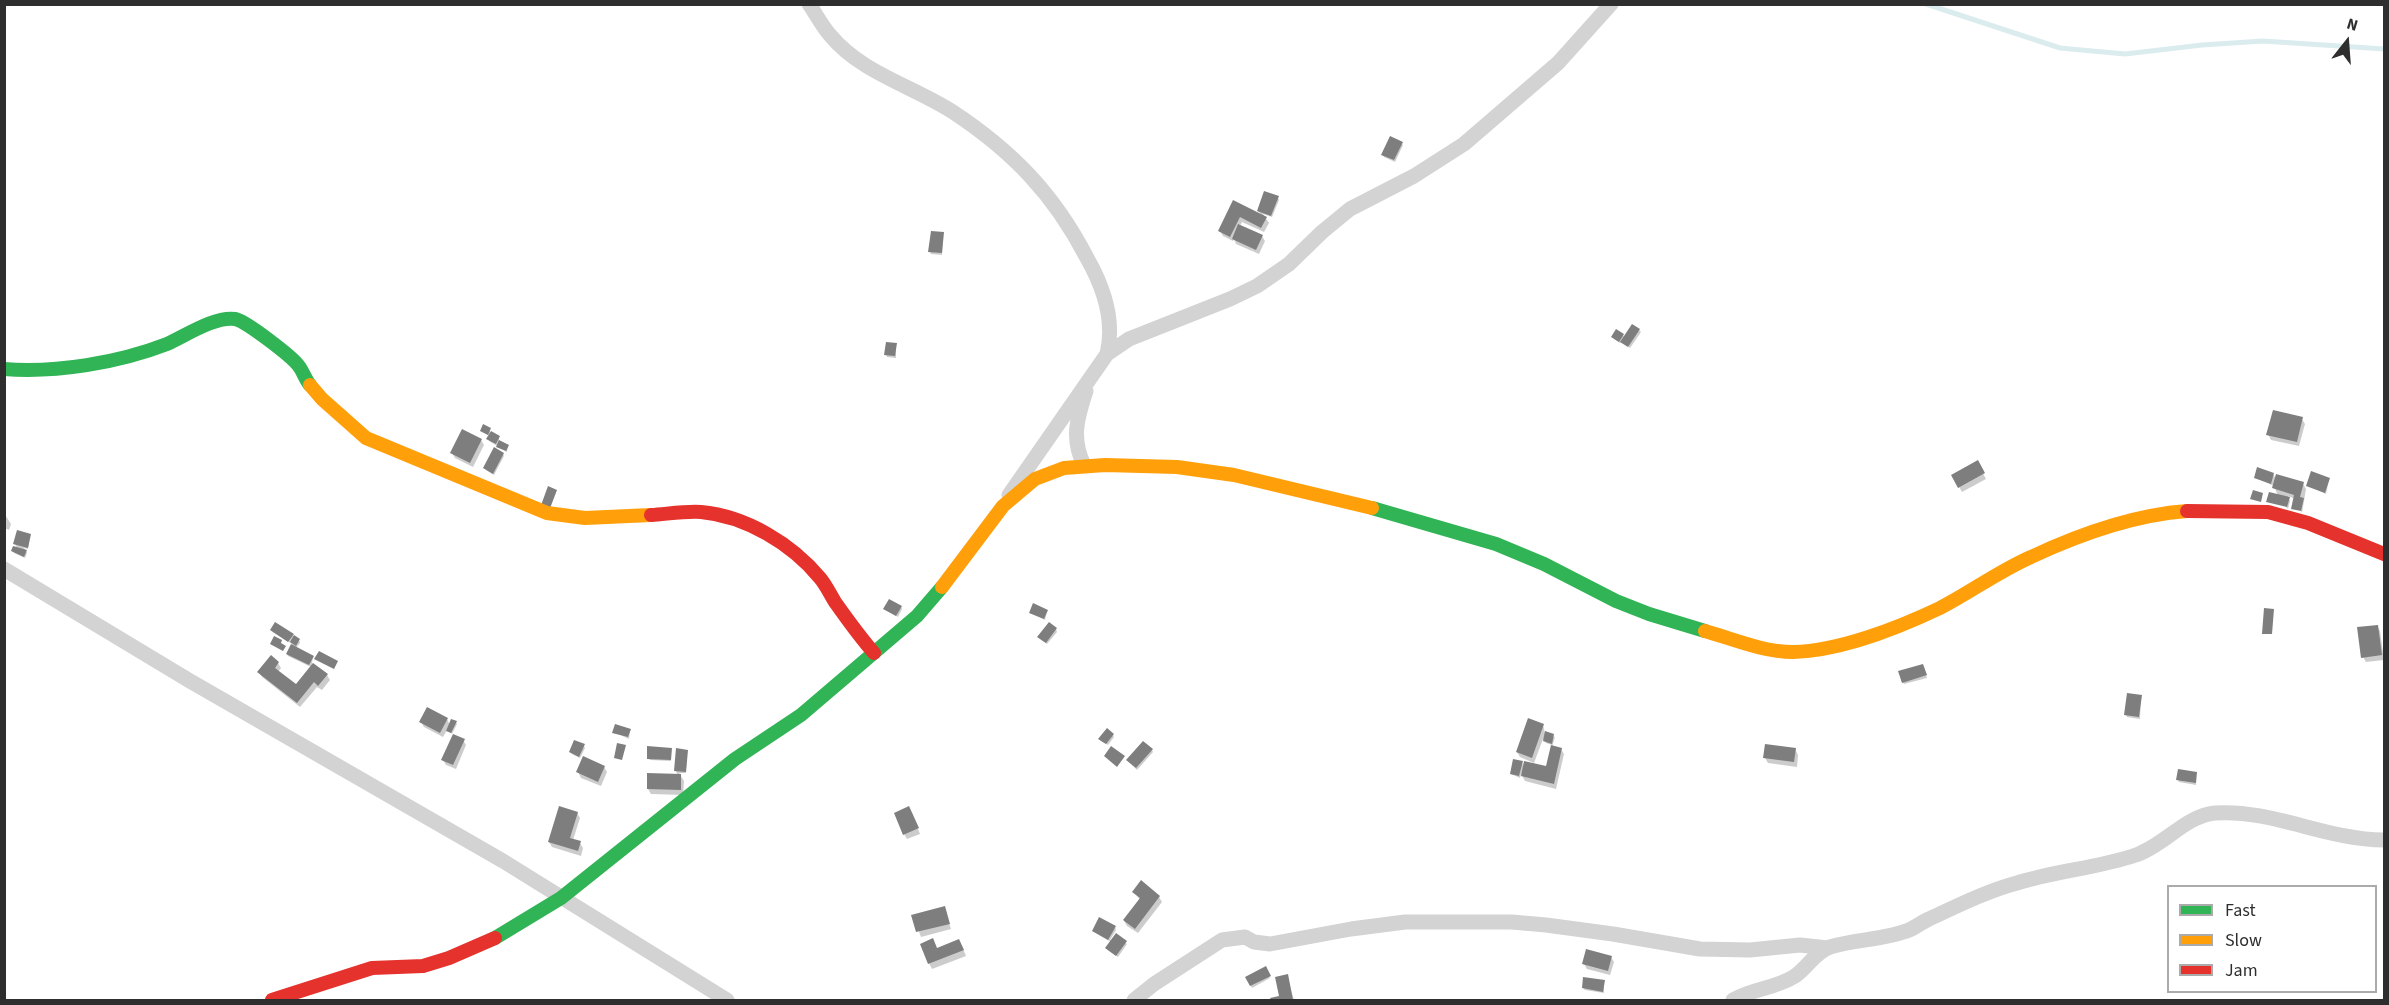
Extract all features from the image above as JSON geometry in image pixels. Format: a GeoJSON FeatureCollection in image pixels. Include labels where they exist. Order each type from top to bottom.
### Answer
{"type":"FeatureCollection","features":[{"type":"Feature","properties":{"kind":"street"},"geometry":{"type":"LineString","coordinates":[[272,1000],[372,968],[423,966],[449,958],[502,935],[561,898],[735,759],[801,715],[917,616],[931,601],[953,575],[1003,506],[1015,484],[1107,354],[1111,338],[1110,326],[1098,279],[1073,234],[1046,192],[1031,174],[999,144],[952,112],[861,63],[830,35],[809,4]]}},
{"type":"Feature","properties":{"kind":"street"},"geometry":{"type":"LineString","coordinates":[[1107,354],[1138,335],[1257,286],[1289,264],[1350,209],[1414,176],[1464,144],[1558,63],[1611,4]]}},
{"type":"Feature","properties":{"kind":"street"},"geometry":{"type":"LineString","coordinates":[[4,369],[31,371],[99,363],[166,344],[196,329],[236,319],[256,330],[298,365],[304,377],[322,399],[366,438],[547,513],[577,518],[603,518],[700,512],[734,518],[792,551],[808,564],[874,653]]}},
{"type":"Feature","properties":{"kind":"street"},"geometry":{"type":"LineString","coordinates":[[1084,465],[1077,447],[1076,430],[1088,382]]}},
{"type":"Feature","properties":{"kind":"street"},"geometry":{"type":"LineString","coordinates":[[1003,506],[1035,479],[1052,471],[1084,465],[1177,467],[1234,475],[1327,496],[1467,534],[1544,564],[1616,601],[1649,614],[1758,647],[1791,652],[1829,649],[1857,642],[1939,608],[2030,557],[2114,524],[2160,513],[2194,510],[2268,512],[2308,523],[2385,554]]}},
{"type":"Feature","properties":{"kind":"street"},"geometry":{"type":"LineString","coordinates":[[4,569],[190,681],[503,861],[727,1000]]}},
{"type":"Feature","properties":{"kind":"street"},"geometry":{"type":"LineString","coordinates":[[1134,1000],[1154,984],[1222,940],[1245,937],[1254,942],[1270,944],[1405,922],[1512,922],[1612,934],[1674,946],[1729,951],[1786,945],[1828,948],[1873,940],[1909,930],[1993,891],[2044,875],[2102,865],[2138,854],[2159,845],[2198,817],[2212,814],[2254,815],[2359,840],[2385,840]]}},
{"type":"Feature","properties":{"kind":"street"},"geometry":{"type":"LineString","coordinates":[[1733,1000],[1749,991],[1776,986],[1794,977],[1816,954],[1828,948]]}},
{"type":"Feature","properties":{"kind":"building"},"geometry":{"type":"Polygon","coordinates":[[[1390,136],[1403,142],[1394,160],[1381,155],[1390,136]]]}},
{"type":"Feature","properties":{"kind":"building"},"geometry":{"type":"Polygon","coordinates":[[[1264,191],[1279,196],[1271,216],[1257,211],[1264,191]]]}},
{"type":"Feature","properties":{"kind":"building"},"geometry":{"type":"Polygon","coordinates":[[[1233,200],[1267,217],[1261,228],[1240,217],[1230,237],[1218,231],[1233,200]]]}},
{"type":"Feature","properties":{"kind":"building"},"geometry":{"type":"Polygon","coordinates":[[[1238,224],[1263,235],[1256,250],[1232,239],[1238,224]]]}},
{"type":"Feature","properties":{"kind":"building"},"geometry":{"type":"Polygon","coordinates":[[[931,231],[944,232],[942,253],[928,252],[931,231]]]}},
{"type":"Feature","properties":{"kind":"building"},"geometry":{"type":"Polygon","coordinates":[[[1632,324],[1640,329],[1628,347],[1620,342],[1632,324]]]}},
{"type":"Feature","properties":{"kind":"building"},"geometry":{"type":"Polygon","coordinates":[[[1616,329],[1624,334],[1619,342],[1611,337],[1616,329]]]}},
{"type":"Feature","properties":{"kind":"building"},"geometry":{"type":"Polygon","coordinates":[[[886,342],[897,343],[895,356],[884,355],[886,342]]]}},
{"type":"Feature","properties":{"kind":"building"},"geometry":{"type":"Polygon","coordinates":[[[2273,410],[2303,417],[2297,442],[2266,435],[2273,410]]]}},
{"type":"Feature","properties":{"kind":"building"},"geometry":{"type":"Polygon","coordinates":[[[483,424],[491,428],[488,435],[480,431],[483,424]]]}},
{"type":"Feature","properties":{"kind":"building"},"geometry":{"type":"Polygon","coordinates":[[[462,429],[482,439],[470,463],[450,453],[462,429]]]}},
{"type":"Feature","properties":{"kind":"building"},"geometry":{"type":"Polygon","coordinates":[[[491,431],[500,436],[496,444],[486,439],[491,431]]]}},
{"type":"Feature","properties":{"kind":"building"},"geometry":{"type":"Polygon","coordinates":[[[499,440],[509,445],[506,451],[496,447],[499,440]]]}},
{"type":"Feature","properties":{"kind":"building"},"geometry":{"type":"Polygon","coordinates":[[[494,447],[504,453],[493,474],[483,468],[494,447]]]}},
{"type":"Feature","properties":{"kind":"building"},"geometry":{"type":"Polygon","coordinates":[[[1978,460],[1985,473],[1958,488],[1951,475],[1978,460]]]}},
{"type":"Feature","properties":{"kind":"building"},"geometry":{"type":"Polygon","coordinates":[[[2257,467],[2274,473],[2271,484],[2254,478],[2257,467]]]}},
{"type":"Feature","properties":{"kind":"building"},"geometry":{"type":"Polygon","coordinates":[[[2311,471],[2330,478],[2325,493],[2306,486],[2311,471]]]}},
{"type":"Feature","properties":{"kind":"building"},"geometry":{"type":"Polygon","coordinates":[[[2276,474],[2304,482],[2300,497],[2304,498],[2301,511],[2291,509],[2294,495],[2272,488],[2276,474]]]}},
{"type":"Feature","properties":{"kind":"building"},"geometry":{"type":"Polygon","coordinates":[[[548,486],[557,490],[549,511],[540,508],[548,486]]]}},
{"type":"Feature","properties":{"kind":"building"},"geometry":{"type":"Polygon","coordinates":[[[2253,490],[2263,493],[2261,502],[2250,499],[2253,490]]]}},
{"type":"Feature","properties":{"kind":"building"},"geometry":{"type":"Polygon","coordinates":[[[2269,492],[2290,497],[2287,507],[2266,502],[2269,492]]]}},
{"type":"Feature","properties":{"kind":"building"},"geometry":{"type":"Polygon","coordinates":[[[17,530],[31,534],[28,548],[13,544],[17,530]]]}},
{"type":"Feature","properties":{"kind":"building"},"geometry":{"type":"Polygon","coordinates":[[[13,546],[27,550],[24,557],[11,551],[13,546]]]}},
{"type":"Feature","properties":{"kind":"building"},"geometry":{"type":"Polygon","coordinates":[[[889,599],[902,606],[896,616],[883,609],[889,599]]]}},
{"type":"Feature","properties":{"kind":"building"},"geometry":{"type":"Polygon","coordinates":[[[1033,603],[1048,610],[1044,619],[1029,613],[1033,603]]]}},
{"type":"Feature","properties":{"kind":"building"},"geometry":{"type":"Polygon","coordinates":[[[2264,608],[2274,609],[2272,634],[2262,634],[2264,608]]]}},
{"type":"Feature","properties":{"kind":"building"},"geometry":{"type":"Polygon","coordinates":[[[275,622],[294,634],[288,642],[270,630],[275,622]]]}},
{"type":"Feature","properties":{"kind":"building"},"geometry":{"type":"Polygon","coordinates":[[[1049,622],[1057,628],[1046,643],[1037,637],[1049,622]]]}},
{"type":"Feature","properties":{"kind":"building"},"geometry":{"type":"Polygon","coordinates":[[[2378,625],[2382,655],[2361,658],[2357,627],[2378,625]]]}},
{"type":"Feature","properties":{"kind":"building"},"geometry":{"type":"Polygon","coordinates":[[[294,635],[300,639],[296,646],[290,642],[294,635]]]}},
{"type":"Feature","properties":{"kind":"building"},"geometry":{"type":"Polygon","coordinates":[[[274,636],[282,640],[281,643],[286,646],[283,651],[270,644],[274,636]]]}},
{"type":"Feature","properties":{"kind":"building"},"geometry":{"type":"Polygon","coordinates":[[[291,644],[314,656],[309,665],[286,654],[291,644]]]}},
{"type":"Feature","properties":{"kind":"building"},"geometry":{"type":"Polygon","coordinates":[[[319,651],[338,661],[334,669],[314,659],[319,651]]]}},
{"type":"Feature","properties":{"kind":"building"},"geometry":{"type":"Polygon","coordinates":[[[271,655],[279,662],[275,668],[296,684],[313,663],[328,674],[318,686],[314,682],[297,703],[257,672],[271,655]]]}},
{"type":"Feature","properties":{"kind":"building"},"geometry":{"type":"Polygon","coordinates":[[[1923,664],[1927,675],[1902,683],[1898,671],[1923,664]]]}},
{"type":"Feature","properties":{"kind":"building"},"geometry":{"type":"Polygon","coordinates":[[[2127,693],[2142,695],[2139,717],[2124,715],[2127,693]]]}},
{"type":"Feature","properties":{"kind":"building"},"geometry":{"type":"Polygon","coordinates":[[[427,707],[448,718],[440,733],[419,722],[427,707]]]}},
{"type":"Feature","properties":{"kind":"building"},"geometry":{"type":"Polygon","coordinates":[[[1528,718],[1544,724],[1532,758],[1516,752],[1528,718]]]}},
{"type":"Feature","properties":{"kind":"building"},"geometry":{"type":"Polygon","coordinates":[[[451,719],[457,721],[451,733],[446,731],[451,719]]]}},
{"type":"Feature","properties":{"kind":"building"},"geometry":{"type":"Polygon","coordinates":[[[615,724],[631,729],[628,737],[612,733],[615,724]]]}},
{"type":"Feature","properties":{"kind":"building"},"geometry":{"type":"Polygon","coordinates":[[[1107,728],[1114,734],[1106,744],[1098,739],[1107,728]]]}},
{"type":"Feature","properties":{"kind":"building"},"geometry":{"type":"Polygon","coordinates":[[[1545,731],[1554,734],[1552,744],[1543,741],[1545,731]]]}},
{"type":"Feature","properties":{"kind":"building"},"geometry":{"type":"Polygon","coordinates":[[[453,734],[465,739],[453,765],[441,760],[453,734]]]}},
{"type":"Feature","properties":{"kind":"building"},"geometry":{"type":"Polygon","coordinates":[[[574,740],[585,744],[579,757],[569,752],[574,740]]]}},
{"type":"Feature","properties":{"kind":"building"},"geometry":{"type":"Polygon","coordinates":[[[1143,741],[1153,749],[1136,768],[1126,760],[1143,741]]]}},
{"type":"Feature","properties":{"kind":"building"},"geometry":{"type":"Polygon","coordinates":[[[617,743],[626,745],[622,760],[614,758],[617,743]]]}},
{"type":"Feature","properties":{"kind":"building"},"geometry":{"type":"Polygon","coordinates":[[[1765,744],[1796,748],[1794,762],[1763,758],[1765,744]]]}},
{"type":"Feature","properties":{"kind":"building"},"geometry":{"type":"Polygon","coordinates":[[[1551,745],[1562,748],[1554,784],[1521,776],[1524,761],[1546,766],[1551,745]]]}},
{"type":"Feature","properties":{"kind":"building"},"geometry":{"type":"Polygon","coordinates":[[[647,746],[672,748],[671,760],[647,759],[647,746]]]}},
{"type":"Feature","properties":{"kind":"building"},"geometry":{"type":"Polygon","coordinates":[[[1111,746],[1125,756],[1117,767],[1104,756],[1111,746]]]}},
{"type":"Feature","properties":{"kind":"building"},"geometry":{"type":"Polygon","coordinates":[[[676,748],[688,750],[686,772],[674,771],[676,748]]]}},
{"type":"Feature","properties":{"kind":"building"},"geometry":{"type":"Polygon","coordinates":[[[583,756],[605,766],[598,782],[576,772],[583,756]]]}},
{"type":"Feature","properties":{"kind":"building"},"geometry":{"type":"Polygon","coordinates":[[[1513,759],[1523,761],[1519,776],[1510,774],[1513,759]]]}},
{"type":"Feature","properties":{"kind":"building"},"geometry":{"type":"Polygon","coordinates":[[[2178,769],[2197,772],[2196,783],[2176,780],[2178,769]]]}},
{"type":"Feature","properties":{"kind":"building"},"geometry":{"type":"Polygon","coordinates":[[[647,773],[681,774],[681,790],[647,789],[647,773]]]}},
{"type":"Feature","properties":{"kind":"building"},"geometry":{"type":"Polygon","coordinates":[[[559,806],[578,812],[570,838],[581,841],[578,851],[548,842],[559,806]]]}},
{"type":"Feature","properties":{"kind":"building"},"geometry":{"type":"Polygon","coordinates":[[[909,806],[919,828],[903,835],[894,813],[909,806]]]}},
{"type":"Feature","properties":{"kind":"building"},"geometry":{"type":"Polygon","coordinates":[[[1141,880],[1160,896],[1135,929],[1123,920],[1140,898],[1132,892],[1141,880]]]}},
{"type":"Feature","properties":{"kind":"building"},"geometry":{"type":"Polygon","coordinates":[[[945,906],[950,924],[916,932],[911,915],[945,906]]]}},
{"type":"Feature","properties":{"kind":"building"},"geometry":{"type":"Polygon","coordinates":[[[1099,917],[1116,926],[1108,940],[1092,931],[1099,917]]]}},
{"type":"Feature","properties":{"kind":"building"},"geometry":{"type":"Polygon","coordinates":[[[1116,933],[1127,941],[1116,956],[1105,948],[1116,933]]]}},
{"type":"Feature","properties":{"kind":"building"},"geometry":{"type":"Polygon","coordinates":[[[933,938],[937,948],[959,939],[964,950],[928,964],[920,944],[933,938]]]}},
{"type":"Feature","properties":{"kind":"building"},"geometry":{"type":"Polygon","coordinates":[[[1586,949],[1612,956],[1608,971],[1582,964],[1586,949]]]}},
{"type":"Feature","properties":{"kind":"building"},"geometry":{"type":"Polygon","coordinates":[[[1266,966],[1271,976],[1250,986],[1245,977],[1266,966]]]}},
{"type":"Feature","properties":{"kind":"building"},"geometry":{"type":"Polygon","coordinates":[[[1288,974],[1293,1000],[1271,1000],[1270,998],[1279,996],[1275,977],[1288,974]]]}},
{"type":"Feature","properties":{"kind":"building"},"geometry":{"type":"Polygon","coordinates":[[[1583,977],[1605,980],[1603,992],[1582,988],[1583,977]]]}},
{"type":"Feature","properties":{"kind":"waterway"},"geometry":{"type":"LineString","coordinates":[[1926,4],[2060,48],[2125,54],[2263,41],[2384,49]]}},
{"type":"Feature","properties":{"kind":"traffic: fast"},"geometry":{"type":"LineString","coordinates":[[4,369],[66,368],[108,361],[167,344],[209,323],[235,319],[258,332],[287,354],[298,365],[310,385]]}},
{"type":"Feature","properties":{"kind":"traffic: fast"},"geometry":{"type":"LineString","coordinates":[[1372,508],[1496,544],[1544,564],[1616,601],[1705,631]]}},
{"type":"Feature","properties":{"kind":"traffic: fast"},"geometry":{"type":"LineString","coordinates":[[495,938],[561,898],[735,759],[801,715],[917,616],[942,587]]}},
{"type":"Feature","properties":{"kind":"traffic: slow"},"geometry":{"type":"LineString","coordinates":[[310,385],[322,399],[366,438],[547,513],[585,518],[651,515]]}},
{"type":"Feature","properties":{"kind":"traffic: slow"},"geometry":{"type":"LineString","coordinates":[[942,587],[1003,506],[1035,479],[1064,468],[1105,465],[1177,467],[1234,475],[1372,508]]}},
{"type":"Feature","properties":{"kind":"traffic: slow"},"geometry":{"type":"LineString","coordinates":[[1705,631],[1759,647],[1782,651],[1811,651],[1829,648],[1868,637],[1940,608],[1996,575],[2068,541],[2127,521],[2187,511]]}},
{"type":"Feature","properties":{"kind":"traffic: jam"},"geometry":{"type":"LineString","coordinates":[[2187,511],[2268,512],[2308,523],[2384,554]]}},
{"type":"Feature","properties":{"kind":"traffic: jam"},"geometry":{"type":"LineString","coordinates":[[651,515],[682,512],[718,515],[735,519],[782,543],[820,578],[844,615],[874,653]]}},
{"type":"Feature","properties":{"kind":"traffic: jam"},"geometry":{"type":"LineString","coordinates":[[272,1000],[372,968],[423,966],[449,958],[495,938]]}}]}
